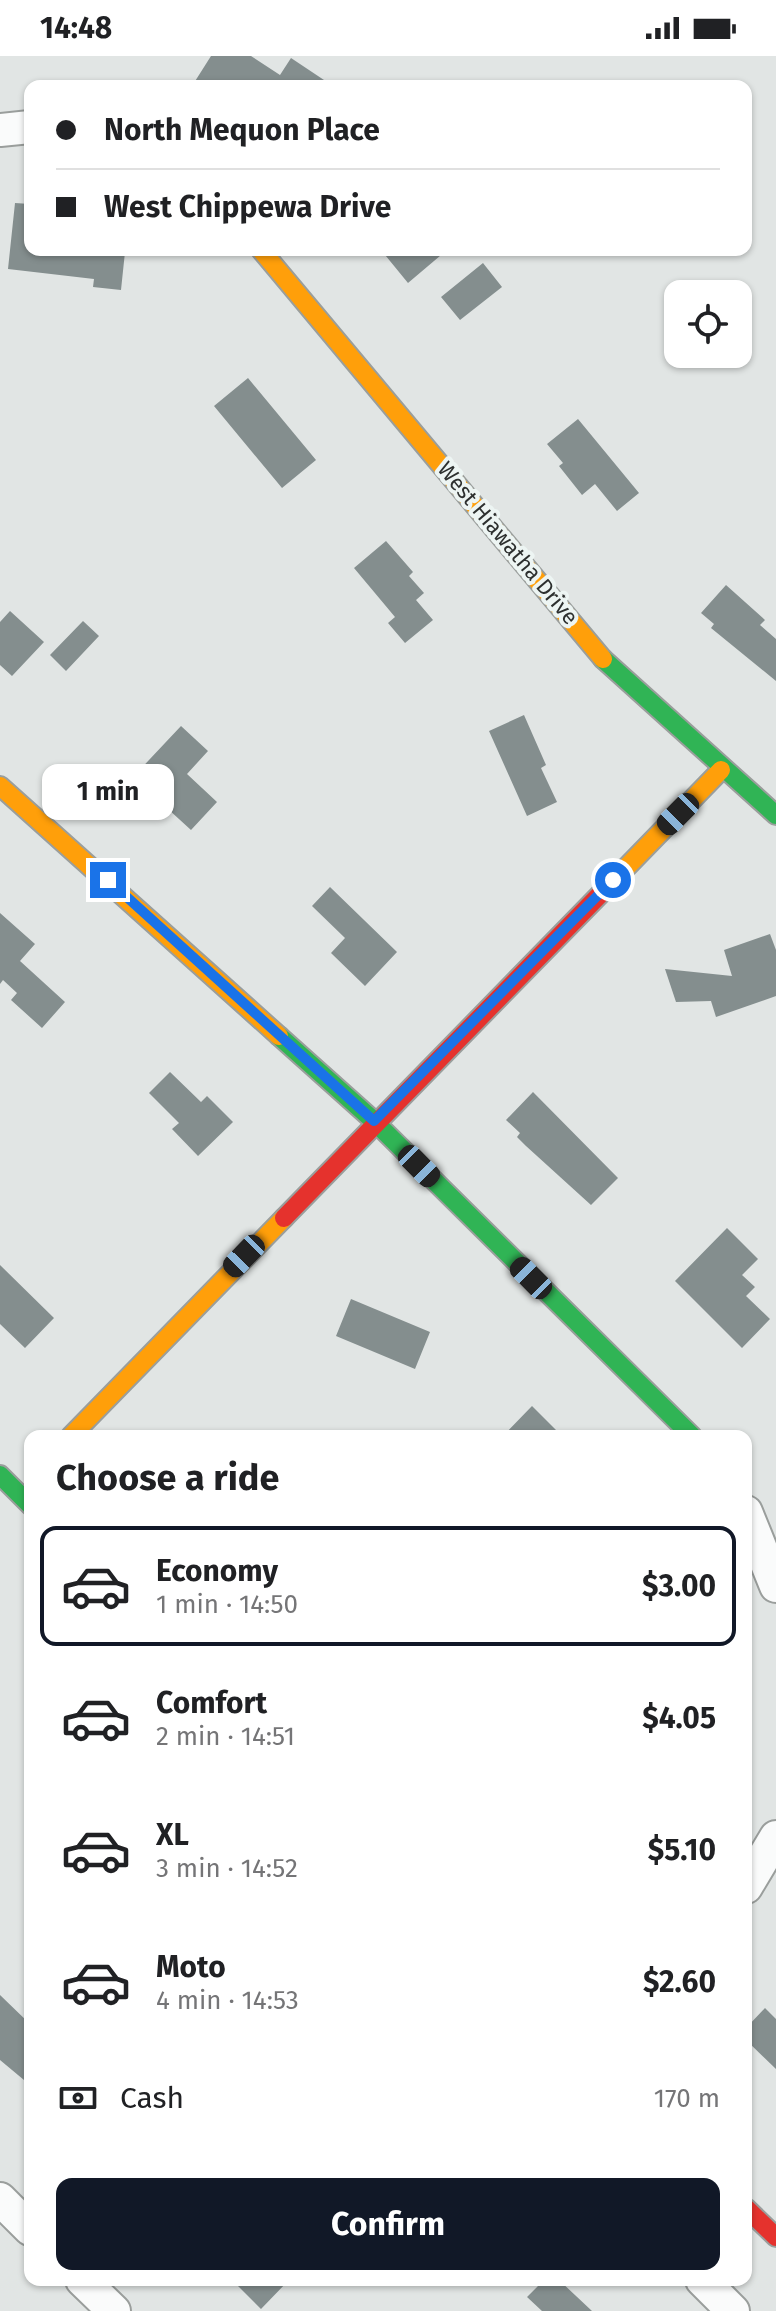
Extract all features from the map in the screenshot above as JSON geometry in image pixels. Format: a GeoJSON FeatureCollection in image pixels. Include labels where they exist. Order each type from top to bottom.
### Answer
{"type":"FeatureCollection","features":[{"type":"Feature","properties":{"kind":"street"},"geometry":{"type":"LineString","coordinates":[[0,130],[24,128]]}},
{"type":"Feature","properties":{"kind":"street","name":"West Hiawatha Drive"},"geometry":{"type":"LineString","coordinates":[[266,256],[611,668],[721,770],[776,815]]}},
{"type":"Feature","properties":{"kind":"street"},"geometry":{"type":"LineString","coordinates":[[77,1430],[374,1121],[721,770]]}},
{"type":"Feature","properties":{"kind":"street"},"geometry":{"type":"LineString","coordinates":[[0,786],[374,1121],[686,1430]]}},
{"type":"Feature","properties":{"kind":"street"},"geometry":{"type":"LineString","coordinates":[[752,1527],[776,1586]]}},
{"type":"Feature","properties":{"kind":"street"},"geometry":{"type":"LineString","coordinates":[[752,1877],[776,1837]]}},
{"type":"Feature","properties":{"kind":"street"},"geometry":{"type":"LineString","coordinates":[[0,2199],[24,2223]]}},
{"type":"Feature","properties":{"kind":"street"},"geometry":{"type":"LineString","coordinates":[[752,2214],[776,2237]]}},
{"type":"Feature","properties":{"kind":"street"},"geometry":{"type":"LineString","coordinates":[[88,2286],[114,2311]]}},
{"type":"Feature","properties":{"kind":"street"},"geometry":{"type":"LineString","coordinates":[[708,2286],[733,2311]]}},
{"type":"Feature","properties":{"kind":"building"},"geometry":{"type":"Polygon","coordinates":[[[211,56],[251,56],[280,75],[291,58],[324,80],[196,80],[211,56]]]}},
{"type":"Feature","properties":{"kind":"building"},"geometry":{"type":"Polygon","coordinates":[[[15,203],[24,204],[24,256],[125,256],[121,290],[93,287],[94,279],[8,269],[15,203]]]}},
{"type":"Feature","properties":{"kind":"building"},"geometry":{"type":"Polygon","coordinates":[[[386,256],[440,256],[408,283],[386,256]]]}},
{"type":"Feature","properties":{"kind":"building"},"geometry":{"type":"Polygon","coordinates":[[[483,263],[502,287],[460,320],[441,297],[483,263]]]}},
{"type":"Feature","properties":{"kind":"building"},"geometry":{"type":"Polygon","coordinates":[[[248,378],[316,460],[282,488],[214,406],[248,378]]]}},
{"type":"Feature","properties":{"kind":"building"},"geometry":{"type":"Polygon","coordinates":[[[578,419],[639,493],[617,511],[595,484],[582,495],[559,466],[563,463],[547,444],[578,419]]]}},
{"type":"Feature","properties":{"kind":"building"},"geometry":{"type":"Polygon","coordinates":[[[386,541],[413,572],[409,576],[424,593],[416,600],[433,620],[405,643],[388,623],[395,617],[354,568],[386,541]]]}},
{"type":"Feature","properties":{"kind":"building"},"geometry":{"type":"Polygon","coordinates":[[[726,585],[765,620],[760,625],[776,639],[776,681],[711,628],[714,624],[701,613],[726,585]]]}},
{"type":"Feature","properties":{"kind":"building"},"geometry":{"type":"Polygon","coordinates":[[[10,611],[44,642],[12,676],[0,665],[0,622],[10,611]]]}},
{"type":"Feature","properties":{"kind":"building"},"geometry":{"type":"Polygon","coordinates":[[[83,621],[99,636],[66,671],[50,655],[83,621]]]}},
{"type":"Feature","properties":{"kind":"building"},"geometry":{"type":"Polygon","coordinates":[[[524,715],[546,765],[541,768],[557,802],[527,816],[489,731],[524,715]]]}},
{"type":"Feature","properties":{"kind":"building"},"geometry":{"type":"Polygon","coordinates":[[[181,726],[208,751],[187,774],[217,802],[191,830],[133,777],[181,726]]]}},
{"type":"Feature","properties":{"kind":"building"},"geometry":{"type":"Polygon","coordinates":[[[330,887],[397,952],[365,986],[331,953],[345,938],[312,906],[330,887]]]}},
{"type":"Feature","properties":{"kind":"building"},"geometry":{"type":"Polygon","coordinates":[[[0,913],[35,944],[20,961],[65,1002],[42,1028],[11,1000],[17,993],[3,980],[0,984],[0,913]]]}},
{"type":"Feature","properties":{"kind":"building"},"geometry":{"type":"Polygon","coordinates":[[[770,934],[776,950],[776,996],[716,1017],[711,1001],[676,1002],[665,969],[732,976],[724,950],[770,934]]]}},
{"type":"Feature","properties":{"kind":"building"},"geometry":{"type":"Polygon","coordinates":[[[170,1072],[201,1102],[207,1096],[233,1122],[198,1156],[172,1129],[179,1123],[149,1093],[170,1072]]]}},
{"type":"Feature","properties":{"kind":"building"},"geometry":{"type":"Polygon","coordinates":[[[533,1092],[618,1178],[591,1205],[517,1137],[520,1133],[506,1120],[533,1092]]]}},
{"type":"Feature","properties":{"kind":"building"},"geometry":{"type":"Polygon","coordinates":[[[727,1228],[758,1259],[742,1275],[755,1287],[746,1296],[770,1319],[742,1348],[675,1281],[727,1228]]]}},
{"type":"Feature","properties":{"kind":"building"},"geometry":{"type":"Polygon","coordinates":[[[0,1265],[54,1318],[25,1348],[0,1324],[0,1265]]]}},
{"type":"Feature","properties":{"kind":"building"},"geometry":{"type":"Polygon","coordinates":[[[351,1299],[430,1332],[415,1369],[336,1336],[351,1299]]]}},
{"type":"Feature","properties":{"kind":"building"},"geometry":{"type":"Polygon","coordinates":[[[532,1406],[556,1430],[509,1430],[532,1406]]]}},
{"type":"Feature","properties":{"kind":"building"},"geometry":{"type":"Polygon","coordinates":[[[0,1995],[24,2018],[24,2080],[0,2060],[0,1995]]]}},
{"type":"Feature","properties":{"kind":"building"},"geometry":{"type":"Polygon","coordinates":[[[765,2008],[776,2019],[776,2069],[752,2046],[752,2022],[765,2008]]]}},
{"type":"Feature","properties":{"kind":"building"},"geometry":{"type":"Polygon","coordinates":[[[238,2286],[283,2286],[261,2309],[238,2286]]]}},
{"type":"Feature","properties":{"kind":"building"},"geometry":{"type":"Polygon","coordinates":[[[538,2286],[565,2286],[592,2311],[542,2311],[527,2297],[538,2286]]]}},
{"type":"Feature","properties":{"kind":"traffic: fast"},"geometry":{"type":"LineString","coordinates":[[603,659],[776,815]]}},
{"type":"Feature","properties":{"kind":"traffic: fast"},"geometry":{"type":"LineString","coordinates":[[279,1036],[374,1121],[686,1430]]}},
{"type":"Feature","properties":{"kind":"traffic: fast"},"geometry":{"type":"LineString","coordinates":[[0,1475],[24,1499]]}},
{"type":"Feature","properties":{"kind":"traffic: slow"},"geometry":{"type":"LineString","coordinates":[[266,256],[603,659]]}},
{"type":"Feature","properties":{"kind":"traffic: slow"},"geometry":{"type":"LineString","coordinates":[[617,877],[721,770]]}},
{"type":"Feature","properties":{"kind":"traffic: slow"},"geometry":{"type":"LineString","coordinates":[[0,786],[279,1036]]}},
{"type":"Feature","properties":{"kind":"traffic: slow"},"geometry":{"type":"LineString","coordinates":[[77,1430],[284,1218]]}},
{"type":"Feature","properties":{"kind":"traffic: jam"},"geometry":{"type":"LineString","coordinates":[[284,1218],[617,877]]}},
{"type":"Feature","properties":{"kind":"traffic: jam"},"geometry":{"type":"LineString","coordinates":[[752,2214],[776,2237]]}},
{"type":"Feature","properties":{"kind":"route"},"geometry":{"type":"LineString","coordinates":[[108,880],[374,1121],[613,880]]}}]}
